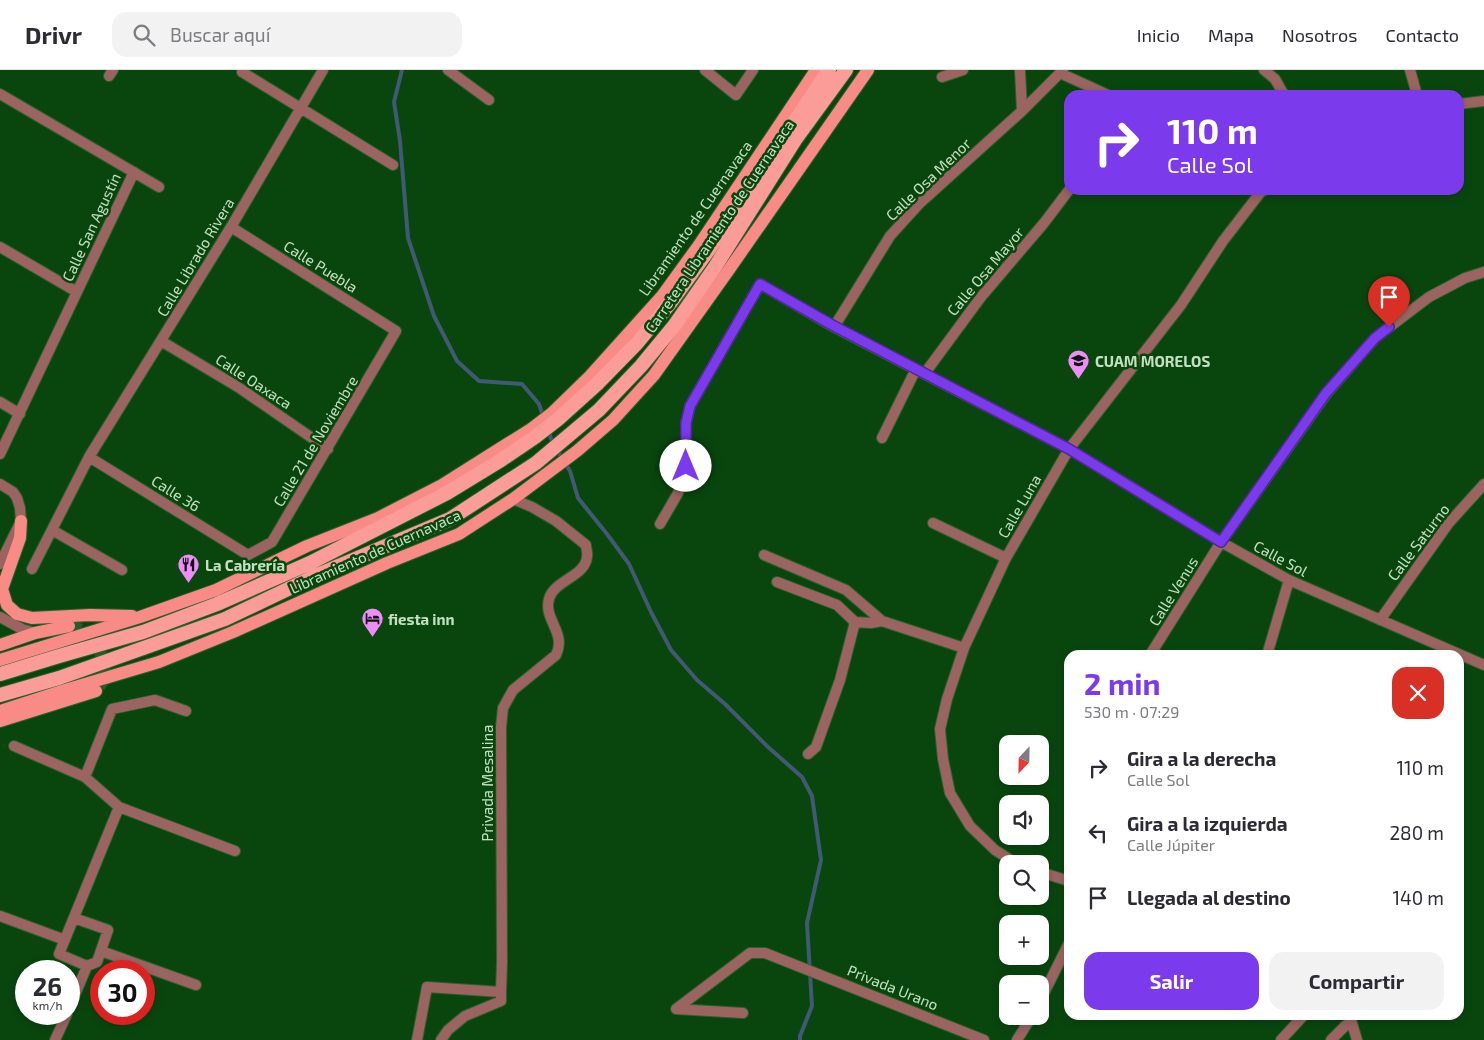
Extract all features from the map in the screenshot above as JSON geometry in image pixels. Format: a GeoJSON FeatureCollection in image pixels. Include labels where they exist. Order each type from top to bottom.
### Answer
{"type":"FeatureCollection","features":[{"type":"Feature","properties":{"kind":"highway","name":"Carretera Libramiento de Cuernavaca"},"geometry":{"type":"LineString","coordinates":[[0,674],[143,632],[217,604],[302,567],[447,493],[501,460],[554,416],[597,384],[637,344],[671,302],[708,251],[830,70]]}},
{"type":"Feature","properties":{"kind":"highway","name":"Carretera Libramiento de Cuernavaca"},"geometry":{"type":"LineString","coordinates":[[0,695],[59,678],[225,619],[315,576],[450,519],[536,463],[599,410],[641,366],[674,326],[715,267],[795,140],[846,70]]}},
{"type":"Feature","properties":{"kind":"main road","name":"Libramiento de Cuernavaca"},"geometry":{"type":"LineString","coordinates":[[554,416],[662,296],[699,245],[816,70]]}},
{"type":"Feature","properties":{"kind":"main road","name":"Libramiento de Cuernavaca"},"geometry":{"type":"LineString","coordinates":[[0,712],[159,662],[233,632],[387,563],[459,534],[513,499],[577,451],[613,420],[654,375],[692,324],[868,70]]}},
{"type":"Feature","properties":{"kind":"main road","name":"Libramiento de Cuernavaca"},"geometry":{"type":"LineString","coordinates":[[0,660],[140,617],[216,590],[307,546],[378,518],[442,486],[533,433]]}},
{"type":"Feature","properties":{"kind":"main road"},"geometry":{"type":"LineString","coordinates":[[21,521],[20,538],[2,590],[7,605],[17,614],[32,618],[90,615],[140,617]]}},
{"type":"Feature","properties":{"kind":"main road"},"geometry":{"type":"LineString","coordinates":[[0,645],[35,633],[70,626]]}},
{"type":"Feature","properties":{"kind":"main road"},"geometry":{"type":"LineString","coordinates":[[0,721],[96,691]]}},
{"type":"Feature","properties":{"kind":"street","name":"Calle Librado Rivera"},"geometry":{"type":"LineString","coordinates":[[32,569],[90,457],[231,227],[323,70]]}},
{"type":"Feature","properties":{"kind":"street"},"geometry":{"type":"LineString","coordinates":[[448,70],[488,100]]}},
{"type":"Feature","properties":{"kind":"street"},"geometry":{"type":"LineString","coordinates":[[705,70],[736,95],[753,70]]}},
{"type":"Feature","properties":{"kind":"street"},"geometry":{"type":"LineString","coordinates":[[942,77],[963,70]]}},
{"type":"Feature","properties":{"kind":"street"},"geometry":{"type":"LineString","coordinates":[[1020,70],[1022,111]]}},
{"type":"Feature","properties":{"kind":"street"},"geometry":{"type":"LineString","coordinates":[[1264,70],[1275,80],[1281,90]]}},
{"type":"Feature","properties":{"kind":"street"},"geometry":{"type":"LineString","coordinates":[[1410,70],[1416,90]]}},
{"type":"Feature","properties":{"kind":"street"},"geometry":{"type":"LineString","coordinates":[[242,72],[393,165]]}},
{"type":"Feature","properties":{"kind":"street"},"geometry":{"type":"LineString","coordinates":[[1061,72],[1098,90]]}},
{"type":"Feature","properties":{"kind":"street","name":"Calle Osa Menor"},"geometry":{"type":"LineString","coordinates":[[834,326],[890,236],[920,203],[1022,111],[1061,72]]}},
{"type":"Feature","properties":{"kind":"street","name":"Calle San Agustín"},"geometry":{"type":"LineString","coordinates":[[0,94],[134,172],[0,454]]}},
{"type":"Feature","properties":{"kind":"street"},"geometry":{"type":"LineString","coordinates":[[1464,103],[1484,101]]}},
{"type":"Feature","properties":{"kind":"street"},"geometry":{"type":"LineString","coordinates":[[134,172],[159,187]]}},
{"type":"Feature","properties":{"kind":"street","name":"Calle Osa Mayor"},"geometry":{"type":"LineString","coordinates":[[882,438],[920,371],[1066,195]]}},
{"type":"Feature","properties":{"kind":"street","name":"Calle Luna"},"geometry":{"type":"LineString","coordinates":[[1003,855],[970,826],[950,793],[943,759],[940,729],[947,699],[964,648],[1006,558],[1069,449],[1181,304],[1223,241],[1258,195]]}},
{"type":"Feature","properties":{"kind":"street","name":"Calle Puebla"},"geometry":{"type":"LineString","coordinates":[[231,227],[396,331]]}},
{"type":"Feature","properties":{"kind":"street"},"geometry":{"type":"LineString","coordinates":[[0,247],[77,292]]}},
{"type":"Feature","properties":{"kind":"street","name":"Calle Venus"},"geometry":{"type":"LineString","coordinates":[[1153,650],[1221,542],[1326,393],[1375,338],[1429,297],[1465,278],[1484,272]]}},
{"type":"Feature","properties":{"kind":"street","name":"Calle Sol"},"geometry":{"type":"LineString","coordinates":[[660,524],[678,493],[686,466],[686,423],[690,406],[760,284],[834,326],[1069,449],[1221,542],[1289,580],[1449,650]]}},
{"type":"Feature","properties":{"kind":"street","name":"Calle 21 de Noviembre"},"geometry":{"type":"LineString","coordinates":[[248,555],[272,542],[396,331]]}},
{"type":"Feature","properties":{"kind":"street","name":"Calle Oaxaca"},"geometry":{"type":"LineString","coordinates":[[161,341],[238,387],[328,449]]}},
{"type":"Feature","properties":{"kind":"street"},"geometry":{"type":"LineString","coordinates":[[0,402],[20,414]]}},
{"type":"Feature","properties":{"kind":"street","name":"Calle 36"},"geometry":{"type":"LineString","coordinates":[[90,457],[248,555]]}},
{"type":"Feature","properties":{"kind":"street"},"geometry":{"type":"LineString","coordinates":[[0,484],[13,492],[17,498],[21,521],[4,546],[0,564]]}},
{"type":"Feature","properties":{"kind":"street","name":"Calle Saturno"},"geometry":{"type":"LineString","coordinates":[[1380,620],[1448,524],[1484,484]]}},
{"type":"Feature","properties":{"kind":"street","name":"Privada Mesalina"},"geometry":{"type":"LineString","coordinates":[[501,992],[501,727],[503,708],[513,690],[556,655],[560,642],[548,608],[549,600],[552,592],[583,568],[587,557],[586,545],[556,521],[532,507],[513,499]]}},
{"type":"Feature","properties":{"kind":"street"},"geometry":{"type":"LineString","coordinates":[[933,523],[1006,558]]}},
{"type":"Feature","properties":{"kind":"street"},"geometry":{"type":"LineString","coordinates":[[52,530],[122,570]]}},
{"type":"Feature","properties":{"kind":"street"},"geometry":{"type":"LineString","coordinates":[[764,555],[846,590],[882,621],[964,648]]}},
{"type":"Feature","properties":{"kind":"street"},"geometry":{"type":"LineString","coordinates":[[1268,650],[1289,580]]}},
{"type":"Feature","properties":{"kind":"street"},"geometry":{"type":"LineString","coordinates":[[777,582],[837,605],[855,622],[871,623],[882,621]]}},
{"type":"Feature","properties":{"kind":"street"},"geometry":{"type":"LineString","coordinates":[[0,617],[22,629],[35,633]]}},
{"type":"Feature","properties":{"kind":"street"},"geometry":{"type":"LineString","coordinates":[[808,754],[816,747],[837,688],[855,622]]}},
{"type":"Feature","properties":{"kind":"street","name":"Calle Sol"},"geometry":{"type":"LineString","coordinates":[[1464,656],[1484,665]]}},
{"type":"Feature","properties":{"kind":"street"},"geometry":{"type":"LineString","coordinates":[[85,777],[112,709],[155,700],[186,711]]}},
{"type":"Feature","properties":{"kind":"street"},"geometry":{"type":"LineString","coordinates":[[14,746],[85,777],[119,808],[235,851]]}},
{"type":"Feature","properties":{"kind":"street"},"geometry":{"type":"LineString","coordinates":[[74,918],[108,930],[97,962],[87,966],[59,954],[119,808]]}},
{"type":"Feature","properties":{"kind":"street"},"geometry":{"type":"LineString","coordinates":[[1049,875],[1064,879]]}},
{"type":"Feature","properties":{"kind":"street"},"geometry":{"type":"LineString","coordinates":[[0,916],[65,940]]}},
{"type":"Feature","properties":{"kind":"street"},"geometry":{"type":"LineString","coordinates":[[101,951],[196,985]]}},
{"type":"Feature","properties":{"kind":"street","name":"Privada Urano"},"geometry":{"type":"LineString","coordinates":[[743,1013],[676,1009],[750,953],[765,953],[984,1040]]}},
{"type":"Feature","properties":{"kind":"street"},"geometry":{"type":"LineString","coordinates":[[1049,983],[1064,953]]}},
{"type":"Feature","properties":{"kind":"street"},"geometry":{"type":"LineString","coordinates":[[80,983],[87,966]]}},
{"type":"Feature","properties":{"kind":"street"},"geometry":{"type":"LineString","coordinates":[[417,1040],[427,986],[501,992],[501,1001],[466,1016],[448,1030],[441,1040]]}},
{"type":"Feature","properties":{"kind":"street"},"geometry":{"type":"LineString","coordinates":[[1281,1040],[1299,1020]]}},
{"type":"Feature","properties":{"kind":"street"},"geometry":{"type":"LineString","coordinates":[[1331,1040],[1347,1020]]}},
{"type":"Feature","properties":{"kind":"street"},"geometry":{"type":"LineString","coordinates":[[1350,1020],[1357,1040]]}},
{"type":"Feature","properties":{"kind":"street"},"geometry":{"type":"LineString","coordinates":[[56,1040],[62,1025]]}},
{"type":"Feature","properties":{"kind":"street"},"geometry":{"type":"LineString","coordinates":[[1017,1040],[1026,1025]]}},
{"type":"Feature","properties":{"kind":"waterway"},"geometry":{"type":"LineString","coordinates":[[402,70],[394,102],[400,141],[408,238],[434,316],[457,361],[479,381],[522,384],[539,404],[543,416]]}},
{"type":"Feature","properties":{"kind":"waterway"},"geometry":{"type":"LineString","coordinates":[[548,430],[553,444]]}},
{"type":"Feature","properties":{"kind":"waterway"},"geometry":{"type":"LineString","coordinates":[[557,450],[570,471],[578,498],[629,564],[671,650],[697,680],[802,777],[812,796],[821,860],[807,923],[812,1006],[800,1040]]}},
{"type":"Feature","properties":{"kind":"tunnel"},"geometry":{"type":"LineString","coordinates":[[69,626],[84,631],[89,635],[101,653],[104,675],[103,682],[99,687]]}},
{"type":"Feature","properties":{"kind":"place","name":"CUAM MORELOS"},"geometry":{"type":"Point","coordinates":[1079,380]}},
{"type":"Feature","properties":{"kind":"place","name":"La Cabrería"},"geometry":{"type":"Point","coordinates":[189,584]}},
{"type":"Feature","properties":{"kind":"place","name":"fiesta inn"},"geometry":{"type":"Point","coordinates":[372,638]}},
{"type":"Feature","properties":{"kind":"route"},"geometry":{"type":"LineString","coordinates":[[686,466],[686,423],[690,406],[760,284],[834,326],[1069,449],[1221,542],[1326,393],[1375,338],[1389,327]]}}]}
